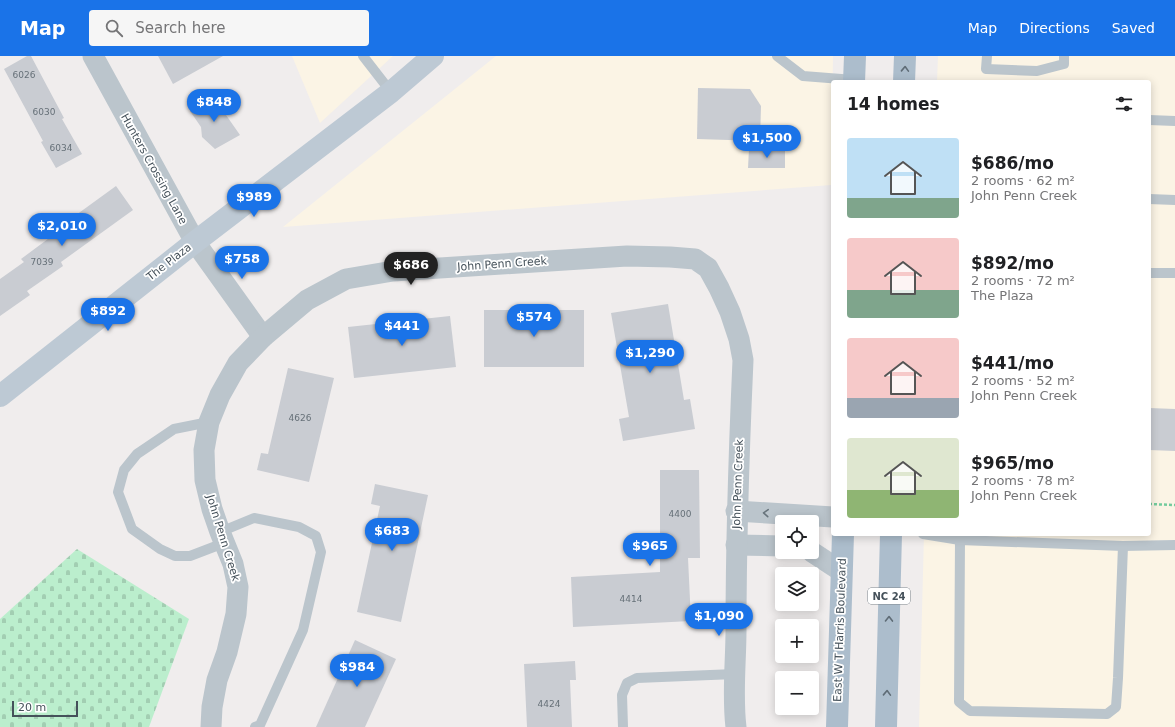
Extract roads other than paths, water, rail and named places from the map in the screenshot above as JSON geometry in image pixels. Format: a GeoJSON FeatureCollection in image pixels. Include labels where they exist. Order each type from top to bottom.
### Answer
{"type":"FeatureCollection","features":[{"type":"Feature","properties":{"kind":"main road","name":"The Plaza"},"geometry":{"type":"LineString","coordinates":[[0,396],[194,242],[392,92],[433,56]]}},
{"type":"Feature","properties":{"kind":"main road"},"geometry":{"type":"LineString","coordinates":[[854,80],[855,56]]}},
{"type":"Feature","properties":{"kind":"main road"},"geometry":{"type":"LineString","coordinates":[[904,80],[905,56]]}},
{"type":"Feature","properties":{"kind":"main road","name":"East W T Harris Boulevard"},"geometry":{"type":"LineString","coordinates":[[837,727],[843,536]]}},
{"type":"Feature","properties":{"kind":"main road","name":"NC 24"},"geometry":{"type":"LineString","coordinates":[[886,727],[891,536]]}},
{"type":"Feature","properties":{"kind":"street","name":"Hunters Crossing Lane"},"geometry":{"type":"LineString","coordinates":[[93,56],[194,242],[263,337]]}},
{"type":"Feature","properties":{"kind":"street","name":"John Penn Creek"},"geometry":{"type":"LineString","coordinates":[[211,727],[212,707],[217,680],[227,652],[236,614],[238,587],[233,564],[212,509],[205,480],[204,450],[209,422],[220,395],[238,363],[263,337],[307,300],[346,279],[393,271],[627,256],[695,259],[708,268],[730,312],[739,339],[743,360],[736,511],[734,690],[736,727]]}},
{"type":"Feature","properties":{"kind":"street"},"geometry":{"type":"LineString","coordinates":[[736,511],[831,517]]}},
{"type":"Feature","properties":{"kind":"street"},"geometry":{"type":"LineString","coordinates":[[736,545],[775,546]]}},
{"type":"Feature","properties":{"kind":"street"},"geometry":{"type":"LineString","coordinates":[[819,557],[841,571]]}},
{"type":"Feature","properties":{"kind":"lane"},"geometry":{"type":"LineString","coordinates":[[363,56],[392,92]]}},
{"type":"Feature","properties":{"kind":"lane"},"geometry":{"type":"LineString","coordinates":[[777,56],[803,76],[844,80]]}},
{"type":"Feature","properties":{"kind":"lane"},"geometry":{"type":"LineString","coordinates":[[987,56],[986,69],[1037,71],[1064,64],[1064,56]]}},
{"type":"Feature","properties":{"kind":"lane"},"geometry":{"type":"LineString","coordinates":[[1037,71],[1038,80]]}},
{"type":"Feature","properties":{"kind":"lane"},"geometry":{"type":"LineString","coordinates":[[1151,120],[1175,121]]}},
{"type":"Feature","properties":{"kind":"lane"},"geometry":{"type":"LineString","coordinates":[[1151,199],[1175,200]]}},
{"type":"Feature","properties":{"kind":"lane"},"geometry":{"type":"LineString","coordinates":[[1151,273],[1175,273]]}},
{"type":"Feature","properties":{"kind":"lane"},"geometry":{"type":"LineString","coordinates":[[209,422],[174,430],[137,454],[124,470],[118,492],[132,529],[160,549],[175,556],[190,556],[254,518],[299,527],[316,536],[321,552],[303,630],[260,725],[255,727]]}},
{"type":"Feature","properties":{"kind":"lane"},"geometry":{"type":"LineString","coordinates":[[935,536],[960,540],[1123,546],[1175,545]]}},
{"type":"Feature","properties":{"kind":"lane"},"geometry":{"type":"LineString","coordinates":[[960,540],[959,702],[970,712],[1107,714],[1116,707],[1123,546]]}},
{"type":"Feature","properties":{"kind":"lane"},"geometry":{"type":"LineString","coordinates":[[623,727],[622,694],[627,683],[637,678],[735,674]]}}]}
